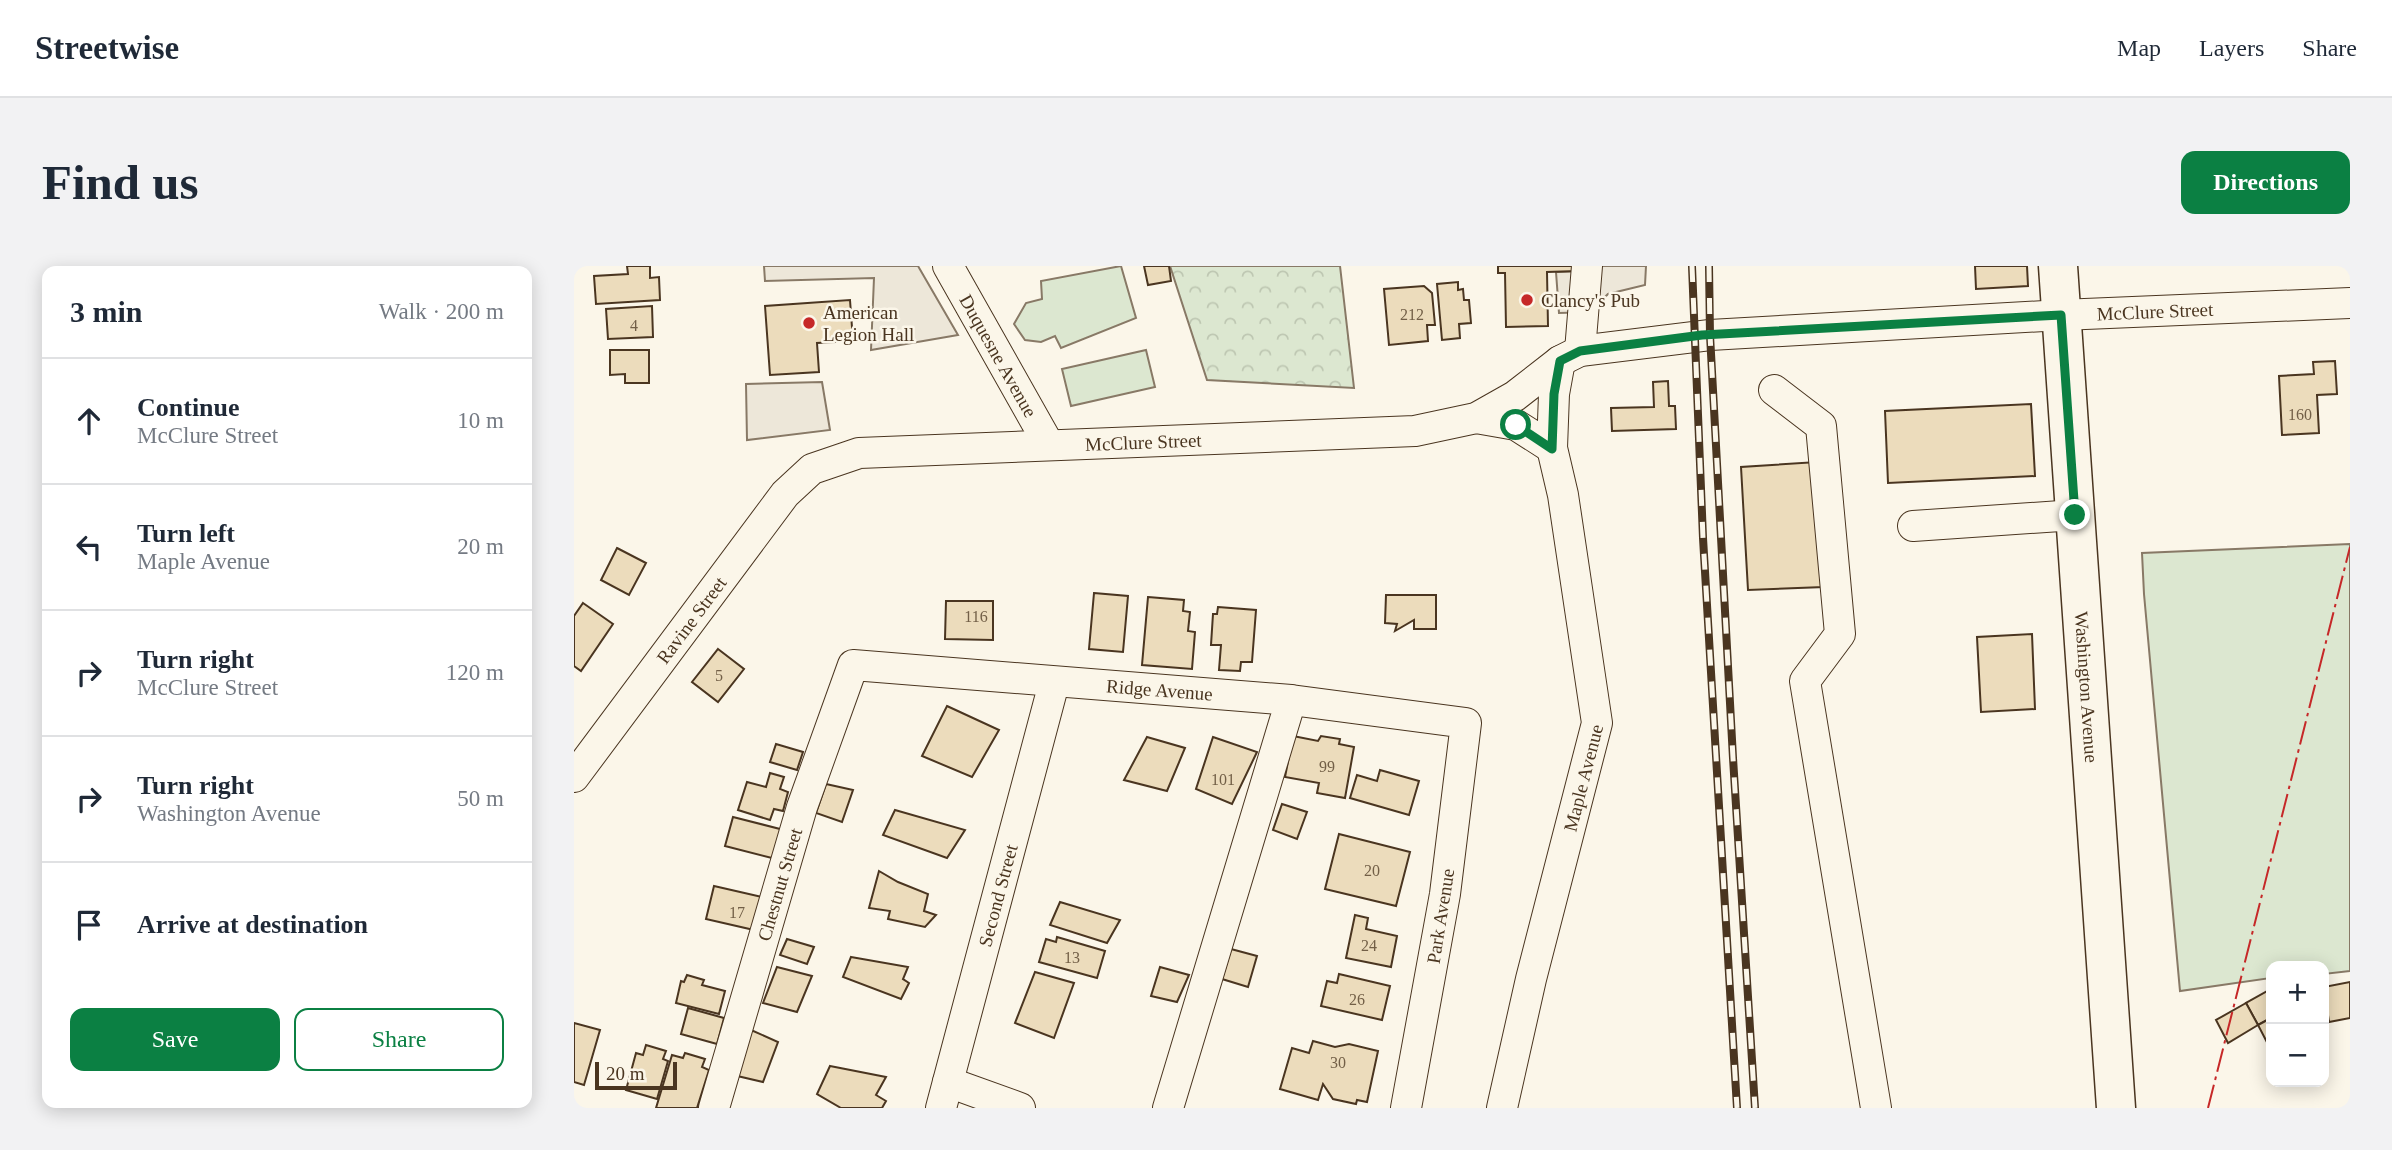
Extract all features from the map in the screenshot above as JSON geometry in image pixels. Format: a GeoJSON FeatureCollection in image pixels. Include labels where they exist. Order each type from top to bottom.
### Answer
{"type":"FeatureCollection","features":[{"type":"Feature","properties":{"kind":"main road","name":"Washington Avenue"},"geometry":{"type":"LineString","coordinates":[[2058,266],[2116,1108]]}},
{"type":"Feature","properties":{"kind":"street","name":"Duquesne Avenue"},"geometry":{"type":"LineString","coordinates":[[948,266],[1049,445]]}},
{"type":"Feature","properties":{"kind":"street","name":"Maple Avenue"},"geometry":{"type":"LineString","coordinates":[[1502,1108],[1531,979],[1597,723],[1563,495],[1552,449],[1554,394],[1570,356],[1587,266]]}},
{"type":"Feature","properties":{"kind":"street","name":"McClure Street"},"geometry":{"type":"LineString","coordinates":[[812,469],[859,453],[1415,431],[1476,418],[1515,396],[1570,356],[1710,335],[2061,315],[2350,303]]}},
{"type":"Feature","properties":{"kind":"street"},"geometry":{"type":"LineString","coordinates":[[1774,390],[1821,426],[1840,634],[1805,681],[1876,1108]]}},
{"type":"Feature","properties":{"kind":"street","name":"McClure Street"},"geometry":{"type":"LineString","coordinates":[[1476,418],[1516,425],[1552,449]]}},
{"type":"Feature","properties":{"kind":"street","name":"Ravine Street"},"geometry":{"type":"LineString","coordinates":[[574,777],[785,494],[812,469]]}},
{"type":"Feature","properties":{"kind":"street"},"geometry":{"type":"LineString","coordinates":[[1913,526],[2075,515]]}},
{"type":"Feature","properties":{"kind":"street","name":"Ridge Avenue"},"geometry":{"type":"LineString","coordinates":[[853,665],[1292,700],[1466,723]]}},
{"type":"Feature","properties":{"kind":"street","name":"Chestnut Street"},"geometry":{"type":"LineString","coordinates":[[714,1108],[802,807],[853,665]]}},
{"type":"Feature","properties":{"kind":"street","name":"Second Street"},"geometry":{"type":"LineString","coordinates":[[945,1095],[1054,683]]}},
{"type":"Feature","properties":{"kind":"street"},"geometry":{"type":"LineString","coordinates":[[1168,1108],[1292,700]]}},
{"type":"Feature","properties":{"kind":"street","name":"Park Avenue"},"geometry":{"type":"LineString","coordinates":[[1406,1108],[1445,894],[1466,723]]}},
{"type":"Feature","properties":{"kind":"street"},"geometry":{"type":"LineString","coordinates":[[945,1095],[1020,1108]]}},
{"type":"Feature","properties":{"kind":"green space"},"geometry":{"type":"Polygon","coordinates":[[[1121,266],[1136,318],[1061,348],[1055,336],[1041,342],[1025,340],[1014,324],[1026,303],[1042,299],[1041,281],[1121,266]]]}},
{"type":"Feature","properties":{"kind":"green space"},"geometry":{"type":"Polygon","coordinates":[[[1170,266],[1340,266],[1354,388],[1207,380],[1170,266]]]}},
{"type":"Feature","properties":{"kind":"green space"},"geometry":{"type":"Polygon","coordinates":[[[1146,350],[1155,387],[1071,406],[1062,369],[1146,350]]]}},
{"type":"Feature","properties":{"kind":"green space"},"geometry":{"type":"Polygon","coordinates":[[[2350,544],[2350,971],[2329,973],[2329,961],[2266,961],[2266,979],[2180,991],[2142,553],[2350,544]]]}},
{"type":"Feature","properties":{"kind":"shaded area"},"geometry":{"type":"Polygon","coordinates":[[[764,266],[918,266],[958,335],[871,350],[874,278],[765,281],[764,266]]]}},
{"type":"Feature","properties":{"kind":"shaded area"},"geometry":{"type":"Polygon","coordinates":[[[1578,266],[1646,266],[1645,285],[1608,294],[1596,306],[1595,312],[1559,313],[1556,272],[1578,271],[1578,266]]]}},
{"type":"Feature","properties":{"kind":"shaded area"},"geometry":{"type":"Polygon","coordinates":[[[822,382],[830,430],[747,440],[746,384],[822,382]]]}},
{"type":"Feature","properties":{"kind":"building"},"geometry":{"type":"Polygon","coordinates":[[[627,266],[650,266],[650,278],[659,277],[660,300],[596,304],[594,276],[628,274],[627,266]]]}},
{"type":"Feature","properties":{"kind":"building"},"geometry":{"type":"Polygon","coordinates":[[[1144,266],[1169,266],[1171,281],[1148,285],[1144,266]]]}},
{"type":"Feature","properties":{"kind":"building","name":"Clancy's Pub"},"geometry":{"type":"Polygon","coordinates":[[[1498,266],[1578,266],[1578,271],[1547,272],[1548,326],[1506,327],[1505,273],[1498,273],[1498,266]]]}},
{"type":"Feature","properties":{"kind":"building"},"geometry":{"type":"Polygon","coordinates":[[[1975,266],[2027,266],[2028,286],[1976,289],[1975,266]]]}},
{"type":"Feature","properties":{"kind":"building"},"geometry":{"type":"Polygon","coordinates":[[[1458,282],[1458,290],[1463,289],[1464,300],[1469,300],[1471,323],[1459,324],[1460,338],[1442,340],[1437,284],[1458,282]]]}},
{"type":"Feature","properties":{"kind":"building"},"geometry":{"type":"Polygon","coordinates":[[[1424,286],[1432,293],[1435,325],[1427,325],[1428,341],[1389,345],[1384,289],[1424,286]]]}},
{"type":"Feature","properties":{"kind":"building","name":"American Legion Hall"},"geometry":{"type":"Polygon","coordinates":[[[850,300],[853,341],[817,343],[819,372],[770,375],[765,306],[850,300]]]}},
{"type":"Feature","properties":{"kind":"building"},"geometry":{"type":"Polygon","coordinates":[[[652,306],[653,337],[608,339],[606,309],[652,306]]]}},
{"type":"Feature","properties":{"kind":"building"},"geometry":{"type":"Polygon","coordinates":[[[610,350],[649,350],[649,383],[625,383],[625,374],[610,375],[610,350]]]}},
{"type":"Feature","properties":{"kind":"building"},"geometry":{"type":"Polygon","coordinates":[[[2335,361],[2337,394],[2317,395],[2319,433],[2282,435],[2279,376],[2314,374],[2313,362],[2335,361]]]}},
{"type":"Feature","properties":{"kind":"building"},"geometry":{"type":"Polygon","coordinates":[[[1668,381],[1669,406],[1675,406],[1676,429],[1612,431],[1611,408],[1654,407],[1653,382],[1668,381]]]}},
{"type":"Feature","properties":{"kind":"building"},"geometry":{"type":"Polygon","coordinates":[[[2031,404],[2035,476],[1888,483],[1885,411],[2031,404]]]}},
{"type":"Feature","properties":{"kind":"building"},"geometry":{"type":"Polygon","coordinates":[[[1817,462],[1824,587],[1748,590],[1741,467],[1817,462]]]}},
{"type":"Feature","properties":{"kind":"building"},"geometry":{"type":"Polygon","coordinates":[[[617,548],[646,563],[629,595],[601,580],[617,548]]]}},
{"type":"Feature","properties":{"kind":"building"},"geometry":{"type":"Polygon","coordinates":[[[1094,593],[1128,596],[1123,652],[1089,649],[1094,593]]]}},
{"type":"Feature","properties":{"kind":"building"},"geometry":{"type":"Polygon","coordinates":[[[1386,595],[1436,595],[1436,629],[1414,629],[1414,620],[1395,631],[1397,624],[1385,623],[1386,595]]]}},
{"type":"Feature","properties":{"kind":"building"},"geometry":{"type":"Polygon","coordinates":[[[1148,597],[1184,600],[1183,611],[1190,612],[1188,631],[1195,632],[1192,669],[1142,665],[1148,597]]]}},
{"type":"Feature","properties":{"kind":"building"},"geometry":{"type":"Polygon","coordinates":[[[946,601],[993,601],[993,640],[945,639],[946,601]]]}},
{"type":"Feature","properties":{"kind":"building"},"geometry":{"type":"Polygon","coordinates":[[[583,603],[613,624],[581,671],[574,666],[574,616],[583,603]]]}},
{"type":"Feature","properties":{"kind":"building"},"geometry":{"type":"Polygon","coordinates":[[[1218,607],[1256,610],[1252,662],[1241,662],[1240,671],[1219,670],[1221,645],[1211,645],[1213,614],[1217,614],[1218,607]]]}},
{"type":"Feature","properties":{"kind":"building"},"geometry":{"type":"Polygon","coordinates":[[[2032,634],[2035,709],[1981,712],[1977,637],[2032,634]]]}},
{"type":"Feature","properties":{"kind":"building"},"geometry":{"type":"Polygon","coordinates":[[[718,649],[744,669],[718,702],[692,682],[718,649]]]}},
{"type":"Feature","properties":{"kind":"building"},"geometry":{"type":"Polygon","coordinates":[[[947,706],[999,730],[972,777],[922,756],[947,706]]]}},
{"type":"Feature","properties":{"kind":"building"},"geometry":{"type":"Polygon","coordinates":[[[1293,736],[1318,741],[1321,736],[1340,739],[1339,744],[1354,747],[1345,798],[1317,793],[1319,783],[1285,777],[1293,736]]]}},
{"type":"Feature","properties":{"kind":"building"},"geometry":{"type":"Polygon","coordinates":[[[1147,737],[1185,748],[1167,791],[1124,780],[1147,737]]]}},
{"type":"Feature","properties":{"kind":"building"},"geometry":{"type":"Polygon","coordinates":[[[1213,737],[1257,752],[1232,804],[1196,789],[1213,737]]]}},
{"type":"Feature","properties":{"kind":"building"},"geometry":{"type":"Polygon","coordinates":[[[776,744],[803,752],[797,770],[770,762],[776,744]]]}},
{"type":"Feature","properties":{"kind":"building"},"geometry":{"type":"Polygon","coordinates":[[[1380,770],[1419,781],[1409,815],[1350,798],[1357,775],[1377,781],[1380,770]]]}},
{"type":"Feature","properties":{"kind":"building"},"geometry":{"type":"Polygon","coordinates":[[[770,773],[784,777],[780,789],[788,792],[783,811],[774,809],[770,820],[738,810],[747,782],[766,787],[770,773]]]}},
{"type":"Feature","properties":{"kind":"building"},"geometry":{"type":"Polygon","coordinates":[[[826,784],[853,790],[842,822],[816,813],[826,784]]]}},
{"type":"Feature","properties":{"kind":"building"},"geometry":{"type":"Polygon","coordinates":[[[1282,804],[1307,812],[1297,839],[1273,830],[1282,804]]]}},
{"type":"Feature","properties":{"kind":"building"},"geometry":{"type":"Polygon","coordinates":[[[895,810],[965,830],[947,858],[883,835],[895,810]]]}},
{"type":"Feature","properties":{"kind":"building"},"geometry":{"type":"Polygon","coordinates":[[[733,817],[784,830],[776,859],[725,846],[733,817]]]}},
{"type":"Feature","properties":{"kind":"building"},"geometry":{"type":"Polygon","coordinates":[[[1339,834],[1410,852],[1396,906],[1325,889],[1339,834]]]}},
{"type":"Feature","properties":{"kind":"building"},"geometry":{"type":"Polygon","coordinates":[[[879,871],[928,894],[924,911],[936,915],[925,927],[888,919],[890,911],[869,908],[879,871]]]}},
{"type":"Feature","properties":{"kind":"building"},"geometry":{"type":"Polygon","coordinates":[[[714,886],[762,897],[754,930],[706,919],[714,886]]]}},
{"type":"Feature","properties":{"kind":"building"},"geometry":{"type":"Polygon","coordinates":[[[1060,902],[1120,920],[1107,943],[1050,925],[1060,902]]]}},
{"type":"Feature","properties":{"kind":"building"},"geometry":{"type":"Polygon","coordinates":[[[1355,915],[1368,918],[1366,929],[1397,936],[1391,967],[1346,958],[1355,915]]]}},
{"type":"Feature","properties":{"kind":"building"},"geometry":{"type":"Polygon","coordinates":[[[1057,937],[1105,951],[1097,978],[1039,962],[1046,939],[1056,942],[1057,937]]]}},
{"type":"Feature","properties":{"kind":"building"},"geometry":{"type":"Polygon","coordinates":[[[787,939],[814,947],[807,964],[780,955],[787,939]]]}},
{"type":"Feature","properties":{"kind":"building"},"geometry":{"type":"Polygon","coordinates":[[[1231,949],[1257,956],[1248,987],[1222,979],[1231,949]]]}},
{"type":"Feature","properties":{"kind":"building"},"geometry":{"type":"Polygon","coordinates":[[[851,957],[908,967],[903,979],[909,983],[901,999],[843,977],[851,957]]]}},
{"type":"Feature","properties":{"kind":"building"},"geometry":{"type":"Polygon","coordinates":[[[777,967],[812,976],[797,1012],[763,1003],[777,967]]]}},
{"type":"Feature","properties":{"kind":"building"},"geometry":{"type":"Polygon","coordinates":[[[1160,967],[1189,975],[1177,1002],[1151,996],[1160,967]]]}},
{"type":"Feature","properties":{"kind":"building"},"geometry":{"type":"Polygon","coordinates":[[[1035,972],[1074,983],[1054,1038],[1015,1023],[1035,972]]]}},
{"type":"Feature","properties":{"kind":"building"},"geometry":{"type":"Polygon","coordinates":[[[1339,974],[1390,986],[1382,1020],[1321,1006],[1327,981],[1337,983],[1339,974]]]}},
{"type":"Feature","properties":{"kind":"building"},"geometry":{"type":"Polygon","coordinates":[[[687,975],[704,980],[702,985],[725,991],[719,1014],[676,1003],[681,981],[684,982],[687,975]]]}},
{"type":"Feature","properties":{"kind":"building"},"geometry":{"type":"Polygon","coordinates":[[[2350,982],[2350,1018],[2329,1022],[2329,986],[2350,982]]]}},
{"type":"Feature","properties":{"kind":"building"},"geometry":{"type":"Polygon","coordinates":[[[2266,992],[2266,1021],[2258,1025],[2246,1003],[2266,992]]]}},
{"type":"Feature","properties":{"kind":"building"},"geometry":{"type":"Polygon","coordinates":[[[2246,1003],[2258,1025],[2228,1043],[2216,1020],[2246,1003]]]}},
{"type":"Feature","properties":{"kind":"building"},"geometry":{"type":"Polygon","coordinates":[[[688,1008],[724,1018],[717,1044],[681,1034],[688,1008]]]}},
{"type":"Feature","properties":{"kind":"building"},"geometry":{"type":"Polygon","coordinates":[[[2266,1021],[2266,1040],[2258,1025],[2266,1021]]]}},
{"type":"Feature","properties":{"kind":"building"},"geometry":{"type":"Polygon","coordinates":[[[574,1023],[600,1030],[584,1085],[574,1082],[574,1023]]]}},
{"type":"Feature","properties":{"kind":"building"},"geometry":{"type":"Polygon","coordinates":[[[751,1030],[778,1042],[763,1082],[733,1075],[751,1030]]]}},
{"type":"Feature","properties":{"kind":"building"},"geometry":{"type":"Polygon","coordinates":[[[1313,1041],[1335,1047],[1349,1044],[1378,1051],[1367,1102],[1357,1100],[1356,1104],[1333,1099],[1323,1084],[1318,1100],[1280,1089],[1292,1048],[1309,1053],[1313,1041]]]}},
{"type":"Feature","properties":{"kind":"building"},"geometry":{"type":"Polygon","coordinates":[[[646,1045],[666,1051],[663,1059],[668,1061],[657,1099],[626,1090],[636,1053],[643,1055],[646,1045]]]}},
{"type":"Feature","properties":{"kind":"building"},"geometry":{"type":"Polygon","coordinates":[[[685,1053],[705,1059],[702,1067],[709,1070],[697,1108],[656,1108],[672,1055],[683,1058],[685,1053]]]}},
{"type":"Feature","properties":{"kind":"building"},"geometry":{"type":"Polygon","coordinates":[[[830,1066],[886,1077],[876,1095],[886,1101],[882,1108],[841,1108],[817,1094],[830,1066]]]}},
{"type":"Feature","properties":{"kind":"railway"},"geometry":{"type":"LineString","coordinates":[[1692,266],[1703,538],[1737,1108]]}},
{"type":"Feature","properties":{"kind":"railway"},"geometry":{"type":"LineString","coordinates":[[1709,266],[1710,335],[1733,758],[1755,1108]]}},
{"type":"Feature","properties":{"kind":"power"},"geometry":{"type":"LineString","coordinates":[[2208,1108],[2350,547]]}},
{"type":"Feature","properties":{"kind":"place","name":"Clancy's Pub"},"geometry":{"type":"Point","coordinates":[1527,300]}},
{"type":"Feature","properties":{"kind":"place","name":"American Legion Hall"},"geometry":{"type":"Point","coordinates":[809,323]}},
{"type":"Feature","properties":{"kind":"route"},"geometry":{"type":"LineString","coordinates":[[1516,425],[1552,449],[1554,394],[1560,361],[1580,351],[1710,335],[2061,315],[2075,515]]}}]}
